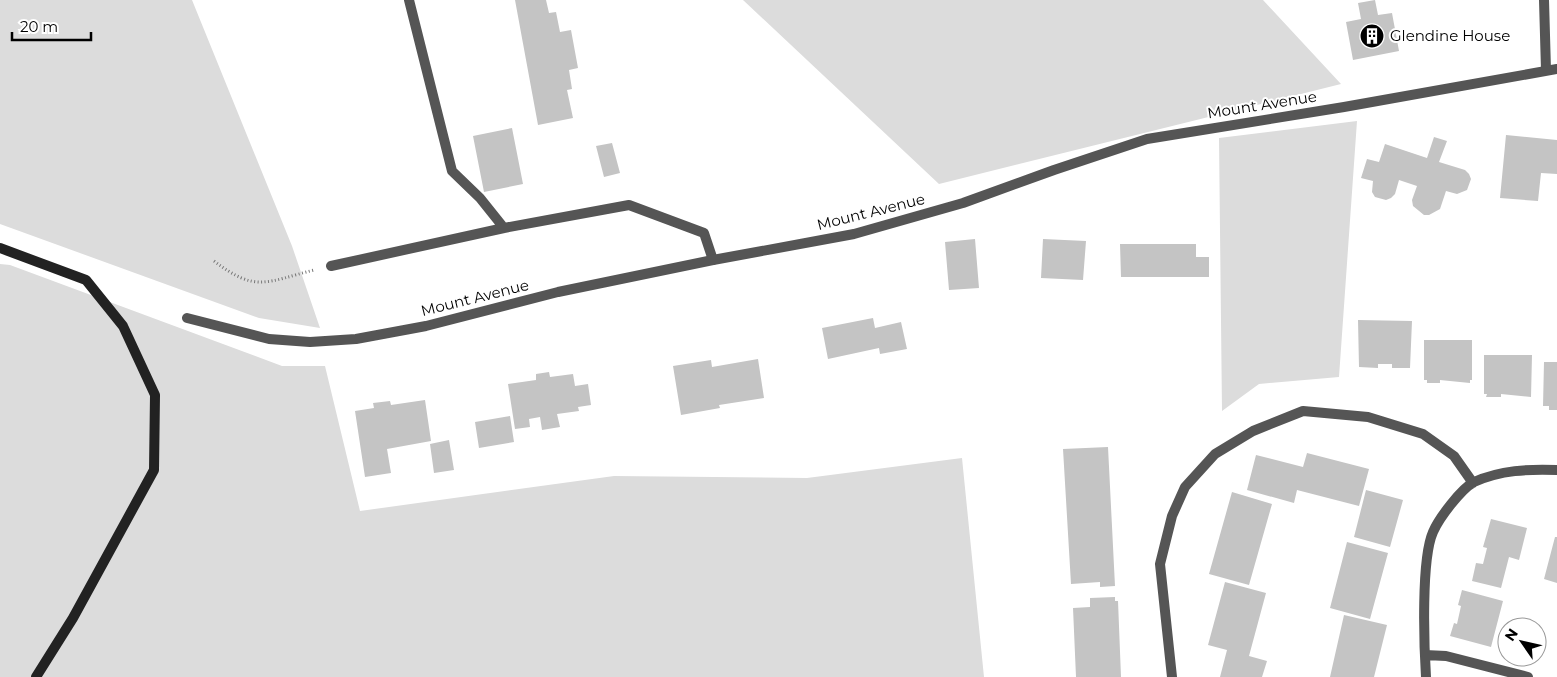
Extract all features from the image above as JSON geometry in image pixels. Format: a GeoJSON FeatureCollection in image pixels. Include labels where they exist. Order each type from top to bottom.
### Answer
{"type":"FeatureCollection","features":[{"type":"Feature","properties":{"kind":"street"},"geometry":{"type":"LineString","coordinates":[[409,0],[452,172],[480,198],[504,228]]}},
{"type":"Feature","properties":{"kind":"street"},"geometry":{"type":"LineString","coordinates":[[1544,0],[1546,70]]}},
{"type":"Feature","properties":{"kind":"street","name":"Mount Avenue"},"geometry":{"type":"LineString","coordinates":[[187,318],[269,339],[310,342],[356,339],[426,326],[558,292],[713,260],[854,234],[964,203],[1147,139],[1344,107],[1557,69]]}},
{"type":"Feature","properties":{"kind":"street"},"geometry":{"type":"LineString","coordinates":[[331,266],[504,228],[630,205],[704,233],[713,260]]}},
{"type":"Feature","properties":{"kind":"street"},"geometry":{"type":"LineString","coordinates":[[0,248],[86,280],[123,326],[155,395],[154,470],[73,618],[36,677]]}},
{"type":"Feature","properties":{"kind":"street"},"geometry":{"type":"LineString","coordinates":[[1172,677],[1160,564],[1172,516],[1185,487],[1215,454],[1253,430],[1303,411],[1368,417],[1423,434],[1454,456],[1473,483]]}},
{"type":"Feature","properties":{"kind":"street"},"geometry":{"type":"LineString","coordinates":[[1426,677],[1427,556],[1433,532],[1460,494],[1473,483],[1502,472],[1532,469],[1557,470]]}},
{"type":"Feature","properties":{"kind":"street"},"geometry":{"type":"LineString","coordinates":[[1425,655],[1446,656],[1528,677]]}},
{"type":"Feature","properties":{"kind":"path"},"geometry":{"type":"LineString","coordinates":[[214,261],[234,276],[250,283],[272,281],[331,266]]}},
{"type":"Feature","properties":{"kind":"shaded area"},"geometry":{"type":"Polygon","coordinates":[[[0,0],[192,0],[292,246],[320,328],[259,318],[0,224],[0,0]]]}},
{"type":"Feature","properties":{"kind":"shaded area"},"geometry":{"type":"Polygon","coordinates":[[[743,0],[1263,0],[1341,84],[939,184],[743,0]]]}},
{"type":"Feature","properties":{"kind":"shaded area"},"geometry":{"type":"Polygon","coordinates":[[[1357,121],[1339,377],[1259,384],[1222,411],[1219,138],[1357,121]]]}},
{"type":"Feature","properties":{"kind":"shaded area"},"geometry":{"type":"Polygon","coordinates":[[[0,264],[10,265],[282,366],[325,366],[360,511],[614,476],[807,478],[962,458],[984,677],[0,677],[0,264]]]}},
{"type":"Feature","properties":{"kind":"building"},"geometry":{"type":"Polygon","coordinates":[[[515,0],[546,0],[549,13],[556,12],[560,32],[571,30],[578,68],[569,70],[572,89],[567,90],[573,118],[538,125],[515,0]]]}},
{"type":"Feature","properties":{"kind":"building","name":"Glendine House"},"geometry":{"type":"Polygon","coordinates":[[[1375,0],[1378,15],[1392,13],[1399,51],[1353,60],[1346,22],[1361,19],[1358,3],[1375,0]]]}},
{"type":"Feature","properties":{"kind":"building"},"geometry":{"type":"Polygon","coordinates":[[[512,128],[523,184],[484,192],[473,136],[512,128]]]}},
{"type":"Feature","properties":{"kind":"building"},"geometry":{"type":"Polygon","coordinates":[[[1506,135],[1557,140],[1557,174],[1541,173],[1538,201],[1500,198],[1506,135]]]}},
{"type":"Feature","properties":{"kind":"building"},"geometry":{"type":"Polygon","coordinates":[[[1434,137],[1447,141],[1439,162],[1465,170],[1469,174],[1471,179],[1467,190],[1457,194],[1446,191],[1440,209],[1429,215],[1424,215],[1413,206],[1412,200],[1417,186],[1399,180],[1395,194],[1391,198],[1386,200],[1375,197],[1372,192],[1373,181],[1361,178],[1367,159],[1379,162],[1385,144],[1427,158],[1434,137]]]}},
{"type":"Feature","properties":{"kind":"building"},"geometry":{"type":"Polygon","coordinates":[[[612,143],[620,173],[604,177],[596,146],[612,143]]]}},
{"type":"Feature","properties":{"kind":"building"},"geometry":{"type":"Polygon","coordinates":[[[975,239],[979,288],[949,290],[945,242],[975,239]]]}},
{"type":"Feature","properties":{"kind":"building"},"geometry":{"type":"Polygon","coordinates":[[[1043,239],[1086,241],[1083,280],[1041,278],[1043,239]]]}},
{"type":"Feature","properties":{"kind":"building"},"geometry":{"type":"Polygon","coordinates":[[[1120,244],[1196,244],[1196,257],[1209,257],[1209,277],[1121,277],[1120,244]]]}},
{"type":"Feature","properties":{"kind":"building"},"geometry":{"type":"Polygon","coordinates":[[[873,318],[875,328],[901,322],[907,349],[880,354],[879,348],[828,359],[822,328],[873,318]]]}},
{"type":"Feature","properties":{"kind":"building"},"geometry":{"type":"Polygon","coordinates":[[[1358,320],[1412,321],[1410,368],[1392,368],[1392,364],[1378,364],[1378,368],[1359,367],[1358,320]]]}},
{"type":"Feature","properties":{"kind":"building"},"geometry":{"type":"Polygon","coordinates":[[[1424,340],[1472,340],[1472,380],[1470,380],[1470,383],[1440,380],[1440,383],[1427,383],[1427,380],[1424,380],[1424,340]]]}},
{"type":"Feature","properties":{"kind":"building"},"geometry":{"type":"Polygon","coordinates":[[[1484,355],[1532,355],[1531,397],[1501,394],[1501,397],[1486,397],[1487,394],[1484,394],[1484,355]]]}},
{"type":"Feature","properties":{"kind":"building"},"geometry":{"type":"Polygon","coordinates":[[[758,359],[764,398],[719,405],[720,408],[681,415],[673,366],[711,360],[712,367],[758,359]]]}},
{"type":"Feature","properties":{"kind":"building"},"geometry":{"type":"Polygon","coordinates":[[[1544,362],[1557,362],[1557,410],[1549,410],[1549,406],[1543,406],[1544,362]]]}},
{"type":"Feature","properties":{"kind":"building"},"geometry":{"type":"Polygon","coordinates":[[[549,372],[550,377],[573,374],[575,386],[588,384],[591,405],[578,407],[579,411],[557,414],[560,427],[542,430],[540,417],[529,419],[530,427],[515,429],[508,384],[536,380],[536,374],[549,372]]]}},
{"type":"Feature","properties":{"kind":"building"},"geometry":{"type":"Polygon","coordinates":[[[425,400],[431,441],[387,449],[391,473],[365,477],[355,411],[374,408],[373,403],[390,401],[391,405],[425,400]]]}},
{"type":"Feature","properties":{"kind":"building"},"geometry":{"type":"Polygon","coordinates":[[[510,416],[514,442],[479,448],[475,422],[510,416]]]}},
{"type":"Feature","properties":{"kind":"building"},"geometry":{"type":"Polygon","coordinates":[[[449,440],[454,470],[434,473],[430,444],[449,440]]]}},
{"type":"Feature","properties":{"kind":"building"},"geometry":{"type":"Polygon","coordinates":[[[1108,447],[1115,586],[1100,587],[1100,582],[1071,584],[1063,449],[1108,447]]]}},
{"type":"Feature","properties":{"kind":"building"},"geometry":{"type":"Polygon","coordinates":[[[1307,453],[1369,469],[1359,506],[1297,490],[1294,503],[1247,490],[1256,455],[1303,467],[1307,453]]]}},
{"type":"Feature","properties":{"kind":"building"},"geometry":{"type":"Polygon","coordinates":[[[1366,490],[1403,500],[1390,547],[1354,537],[1366,490]]]}},
{"type":"Feature","properties":{"kind":"building"},"geometry":{"type":"Polygon","coordinates":[[[1232,492],[1272,504],[1249,585],[1209,574],[1232,492]]]}},
{"type":"Feature","properties":{"kind":"building"},"geometry":{"type":"Polygon","coordinates":[[[1491,519],[1527,528],[1519,560],[1509,557],[1501,588],[1472,581],[1476,563],[1483,564],[1487,548],[1483,547],[1491,519]]]}},
{"type":"Feature","properties":{"kind":"building"},"geometry":{"type":"Polygon","coordinates":[[[1555,537],[1557,537],[1557,583],[1544,579],[1555,537]]]}},
{"type":"Feature","properties":{"kind":"building"},"geometry":{"type":"Polygon","coordinates":[[[1347,542],[1388,553],[1370,619],[1330,608],[1347,542]]]}},
{"type":"Feature","properties":{"kind":"building"},"geometry":{"type":"Polygon","coordinates":[[[1225,582],[1266,593],[1249,656],[1267,661],[1262,677],[1220,677],[1227,650],[1208,645],[1225,582]]]}},
{"type":"Feature","properties":{"kind":"building"},"geometry":{"type":"Polygon","coordinates":[[[1462,590],[1503,601],[1499,617],[1497,617],[1491,647],[1450,636],[1454,623],[1457,624],[1461,606],[1458,605],[1462,590]]]}},
{"type":"Feature","properties":{"kind":"building"},"geometry":{"type":"Polygon","coordinates":[[[1115,597],[1115,601],[1118,601],[1121,677],[1076,677],[1073,608],[1090,607],[1090,598],[1115,597]]]}},
{"type":"Feature","properties":{"kind":"building"},"geometry":{"type":"Polygon","coordinates":[[[1344,615],[1387,625],[1374,677],[1330,677],[1344,615]]]}},
{"type":"Feature","properties":{"kind":"place","name":"Glendine House"},"geometry":{"type":"Point","coordinates":[1372,36]}}]}
